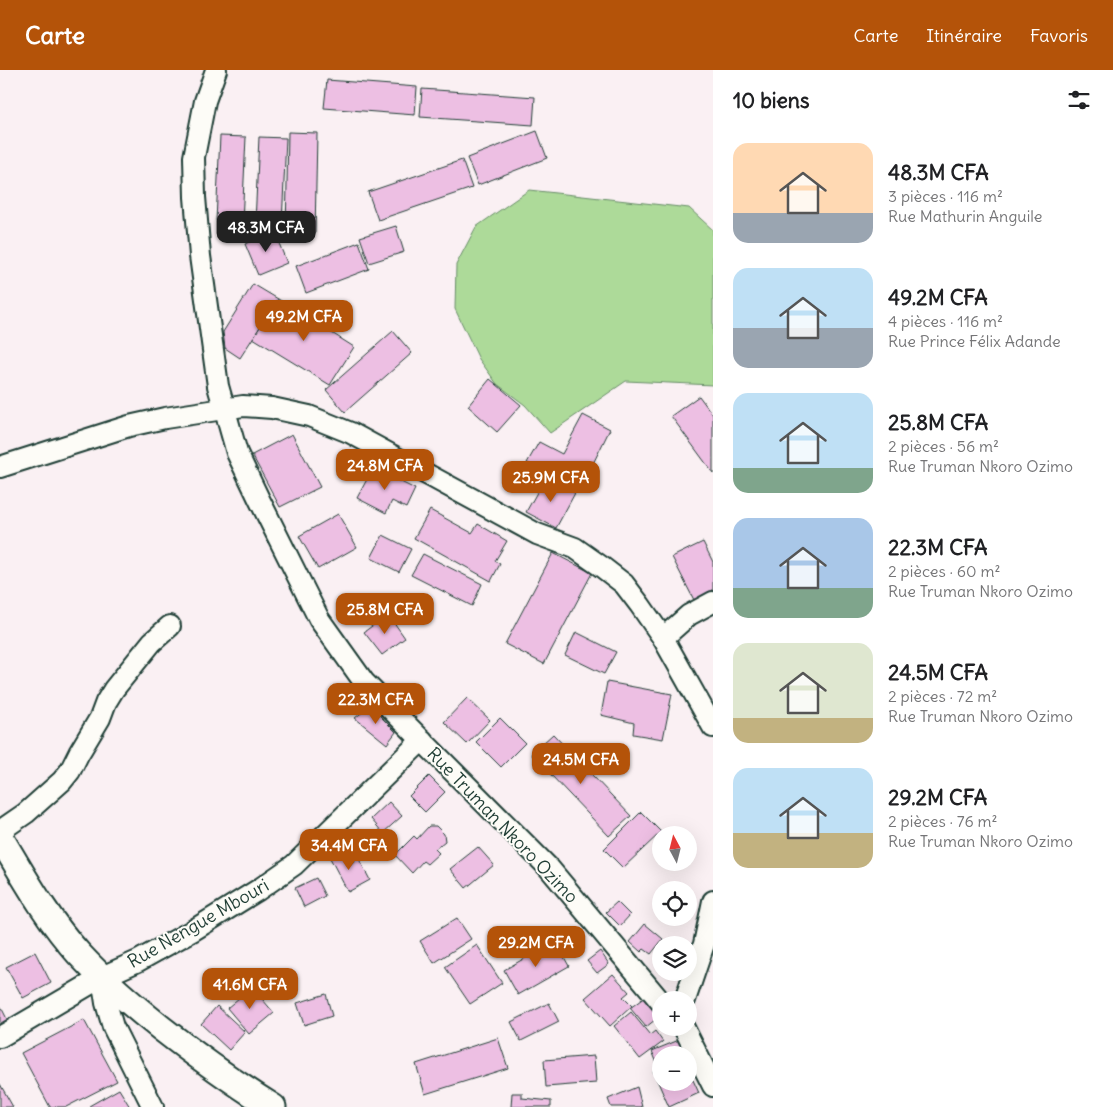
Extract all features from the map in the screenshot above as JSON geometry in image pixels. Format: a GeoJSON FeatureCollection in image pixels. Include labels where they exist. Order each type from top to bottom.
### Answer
{"type":"FeatureCollection","features":[{"type":"Feature","properties":{"kind":"main road"},"geometry":{"type":"LineString","coordinates":[[0,837],[22,875],[52,920],[78,953],[102,977],[131,1004],[186,1048],[239,1086],[273,1107]]}},
{"type":"Feature","properties":{"kind":"street","name":"Rue Truman Nkoro Ozimo"},"geometry":{"type":"LineString","coordinates":[[216,70],[205,101],[194,157],[195,197],[201,265],[212,348],[223,409],[237,453],[319,619],[364,682],[480,796],[549,868],[652,991]]}},
{"type":"Feature","properties":{"kind":"street"},"geometry":{"type":"LineString","coordinates":[[0,467],[129,426],[165,418],[243,406],[272,408],[309,416],[351,433],[537,534],[575,548],[624,584],[663,638],[713,727]]}},
{"type":"Feature","properties":{"kind":"street"},"geometry":{"type":"LineString","coordinates":[[663,638],[689,616],[713,602]]}},
{"type":"Feature","properties":{"kind":"street"},"geometry":{"type":"LineString","coordinates":[[0,830],[26,813],[62,781],[70,771],[78,752],[100,718],[106,702],[114,689],[152,642],[170,626]]}},
{"type":"Feature","properties":{"kind":"street","name":"Rue Nengue Mbouri"},"geometry":{"type":"LineString","coordinates":[[0,1037],[102,977],[138,961],[192,930],[258,890],[294,865],[422,740]]}},
{"type":"Feature","properties":{"kind":"street"},"geometry":{"type":"LineString","coordinates":[[688,991],[704,944],[713,901]]}},
{"type":"Feature","properties":{"kind":"street"},"geometry":{"type":"LineString","coordinates":[[102,977],[106,1003],[113,1027],[153,1107]]}},
{"type":"Feature","properties":{"kind":"street"},"geometry":{"type":"LineString","coordinates":[[688,1036],[713,1086]]}},
{"type":"Feature","properties":{"kind":"green space"},"geometry":{"type":"Polygon","coordinates":[[[529,190],[689,208],[713,230],[713,385],[626,381],[550,433],[525,405],[497,384],[479,359],[455,309],[456,265],[476,227],[529,190]]]}},
{"type":"Feature","properties":{"kind":"building"},"geometry":{"type":"Polygon","coordinates":[[[327,80],[417,87],[415,115],[324,108],[327,80]]]}},
{"type":"Feature","properties":{"kind":"building"},"geometry":{"type":"Polygon","coordinates":[[[422,89],[535,97],[533,125],[420,117],[422,89]]]}},
{"type":"Feature","properties":{"kind":"building"},"geometry":{"type":"Polygon","coordinates":[[[537,131],[547,158],[478,185],[467,158],[537,131]]]}},
{"type":"Feature","properties":{"kind":"building"},"geometry":{"type":"Polygon","coordinates":[[[288,132],[317,133],[315,234],[286,234],[288,132]]]}},
{"type":"Feature","properties":{"kind":"building"},"geometry":{"type":"Polygon","coordinates":[[[220,136],[246,137],[242,223],[216,221],[220,136]]]}},
{"type":"Feature","properties":{"kind":"building"},"geometry":{"type":"Polygon","coordinates":[[[259,137],[286,138],[282,224],[255,223],[259,137]]]}},
{"type":"Feature","properties":{"kind":"building"},"geometry":{"type":"Polygon","coordinates":[[[462,160],[472,188],[378,220],[368,192],[462,160]]]}},
{"type":"Feature","properties":{"kind":"building"},"geometry":{"type":"Polygon","coordinates":[[[396,226],[404,252],[369,263],[360,237],[396,226]]]}},
{"type":"Feature","properties":{"kind":"building"},"geometry":{"type":"Polygon","coordinates":[[[274,231],[287,263],[258,275],[245,244],[274,231]]]}},
{"type":"Feature","properties":{"kind":"building"},"geometry":{"type":"Polygon","coordinates":[[[359,242],[369,269],[306,293],[296,266],[359,242]]]}},
{"type":"Feature","properties":{"kind":"building"},"geometry":{"type":"Polygon","coordinates":[[[253,284],[278,299],[240,358],[225,348],[223,332],[253,284]]]}},
{"type":"Feature","properties":{"kind":"building"},"geometry":{"type":"Polygon","coordinates":[[[278,299],[354,347],[330,385],[253,338],[278,299]]]}},
{"type":"Feature","properties":{"kind":"building"},"geometry":{"type":"Polygon","coordinates":[[[393,331],[412,353],[345,412],[326,390],[393,331]]]}},
{"type":"Feature","properties":{"kind":"building"},"geometry":{"type":"Polygon","coordinates":[[[490,379],[521,405],[497,432],[468,406],[490,379]]]}},
{"type":"Feature","properties":{"kind":"building"},"geometry":{"type":"Polygon","coordinates":[[[699,396],[713,415],[713,473],[671,416],[699,396]]]}},
{"type":"Feature","properties":{"kind":"building"},"geometry":{"type":"Polygon","coordinates":[[[583,415],[610,429],[581,488],[527,463],[539,442],[562,454],[583,415]]]}},
{"type":"Feature","properties":{"kind":"building"},"geometry":{"type":"Polygon","coordinates":[[[292,434],[320,487],[280,507],[252,455],[292,434]]]}},
{"type":"Feature","properties":{"kind":"building"},"geometry":{"type":"Polygon","coordinates":[[[373,468],[415,489],[406,508],[392,501],[386,513],[357,498],[373,468]]]}},
{"type":"Feature","properties":{"kind":"building"},"geometry":{"type":"Polygon","coordinates":[[[545,478],[575,493],[556,528],[526,512],[545,478]]]}},
{"type":"Feature","properties":{"kind":"building"},"geometry":{"type":"Polygon","coordinates":[[[430,510],[472,533],[478,524],[507,541],[495,561],[500,564],[491,581],[414,538],[430,510]]]}},
{"type":"Feature","properties":{"kind":"building"},"geometry":{"type":"Polygon","coordinates":[[[338,514],[357,547],[318,569],[299,536],[338,514]]]}},
{"type":"Feature","properties":{"kind":"building"},"geometry":{"type":"Polygon","coordinates":[[[383,535],[411,549],[399,572],[371,558],[383,535]]]}},
{"type":"Feature","properties":{"kind":"building"},"geometry":{"type":"Polygon","coordinates":[[[703,542],[713,562],[713,591],[694,600],[672,557],[703,542]]]}},
{"type":"Feature","properties":{"kind":"building"},"geometry":{"type":"Polygon","coordinates":[[[553,553],[592,573],[544,664],[505,644],[553,553]]]}},
{"type":"Feature","properties":{"kind":"building"},"geometry":{"type":"Polygon","coordinates":[[[423,554],[482,584],[472,606],[411,575],[423,554]]]}},
{"type":"Feature","properties":{"kind":"building"},"geometry":{"type":"Polygon","coordinates":[[[388,614],[405,638],[382,655],[364,632],[388,614]]]}},
{"type":"Feature","properties":{"kind":"building"},"geometry":{"type":"Polygon","coordinates":[[[576,632],[616,652],[604,674],[565,655],[576,632]]]}},
{"type":"Feature","properties":{"kind":"building"},"geometry":{"type":"Polygon","coordinates":[[[607,682],[672,694],[663,739],[633,734],[634,723],[601,715],[607,682]]]}},
{"type":"Feature","properties":{"kind":"building"},"geometry":{"type":"Polygon","coordinates":[[[467,698],[490,720],[467,744],[444,722],[467,698]]]}},
{"type":"Feature","properties":{"kind":"building"},"geometry":{"type":"Polygon","coordinates":[[[370,706],[396,732],[387,744],[355,718],[370,706]]]}},
{"type":"Feature","properties":{"kind":"building"},"geometry":{"type":"Polygon","coordinates":[[[500,718],[525,743],[501,767],[476,742],[500,718]]]}},
{"type":"Feature","properties":{"kind":"building"},"geometry":{"type":"Polygon","coordinates":[[[553,734],[631,816],[609,836],[531,754],[553,734]]]}},
{"type":"Feature","properties":{"kind":"building"},"geometry":{"type":"Polygon","coordinates":[[[429,776],[445,792],[425,812],[409,796],[429,776]]]}},
{"type":"Feature","properties":{"kind":"building"},"geometry":{"type":"Polygon","coordinates":[[[389,802],[402,816],[383,833],[371,819],[389,802]]]}},
{"type":"Feature","properties":{"kind":"building"},"geometry":{"type":"Polygon","coordinates":[[[641,812],[655,826],[652,826],[652,841],[623,868],[604,849],[641,812]]]}},
{"type":"Feature","properties":{"kind":"building"},"geometry":{"type":"Polygon","coordinates":[[[429,826],[436,826],[444,834],[445,841],[435,849],[439,853],[427,864],[423,861],[412,873],[395,855],[414,836],[417,839],[429,826]]]}},
{"type":"Feature","properties":{"kind":"building"},"geometry":{"type":"Polygon","coordinates":[[[478,847],[494,865],[466,888],[450,869],[478,847]]]}},
{"type":"Feature","properties":{"kind":"building"},"geometry":{"type":"Polygon","coordinates":[[[340,850],[344,858],[347,857],[350,864],[359,859],[370,880],[348,892],[329,856],[340,850]]]}},
{"type":"Feature","properties":{"kind":"building"},"geometry":{"type":"Polygon","coordinates":[[[316,878],[325,896],[304,907],[295,888],[316,878]]]}},
{"type":"Feature","properties":{"kind":"building"},"geometry":{"type":"Polygon","coordinates":[[[617,902],[630,915],[620,926],[606,912],[617,902]]]}},
{"type":"Feature","properties":{"kind":"building"},"geometry":{"type":"Polygon","coordinates":[[[457,918],[471,939],[434,963],[420,941],[457,918]]]}},
{"type":"Feature","properties":{"kind":"building"},"geometry":{"type":"Polygon","coordinates":[[[645,924],[659,936],[652,936],[651,954],[644,949],[641,952],[630,942],[645,924]]]}},
{"type":"Feature","properties":{"kind":"building"},"geometry":{"type":"Polygon","coordinates":[[[555,941],[569,966],[518,995],[504,970],[555,941]]]}},
{"type":"Feature","properties":{"kind":"building"},"geometry":{"type":"Polygon","coordinates":[[[477,945],[502,983],[470,1004],[445,967],[477,945]]]}},
{"type":"Feature","properties":{"kind":"building"},"geometry":{"type":"Polygon","coordinates":[[[600,951],[609,964],[597,973],[587,961],[600,951]]]}},
{"type":"Feature","properties":{"kind":"building"},"geometry":{"type":"Polygon","coordinates":[[[35,952],[51,983],[23,998],[6,967],[35,952]]]}},
{"type":"Feature","properties":{"kind":"building"},"geometry":{"type":"Polygon","coordinates":[[[613,974],[629,992],[623,997],[632,1006],[610,1026],[585,998],[613,974]]]}},
{"type":"Feature","properties":{"kind":"building"},"geometry":{"type":"Polygon","coordinates":[[[252,987],[274,1013],[249,1034],[227,1008],[252,987]]]}},
{"type":"Feature","properties":{"kind":"building"},"geometry":{"type":"Polygon","coordinates":[[[326,994],[332,1016],[304,1025],[297,1003],[326,994]]]}},
{"type":"Feature","properties":{"kind":"building"},"geometry":{"type":"Polygon","coordinates":[[[645,997],[652,1006],[652,1022],[646,1027],[630,1008],[645,997]]]}},
{"type":"Feature","properties":{"kind":"building"},"geometry":{"type":"Polygon","coordinates":[[[549,1003],[559,1022],[521,1041],[511,1022],[549,1003]]]}},
{"type":"Feature","properties":{"kind":"building"},"geometry":{"type":"Polygon","coordinates":[[[0,1005],[8,1021],[0,1025],[0,1005]]]}},
{"type":"Feature","properties":{"kind":"building"},"geometry":{"type":"Polygon","coordinates":[[[217,1006],[245,1032],[229,1050],[201,1024],[217,1006]]]}},
{"type":"Feature","properties":{"kind":"building"},"geometry":{"type":"Polygon","coordinates":[[[631,1012],[650,1035],[652,1033],[652,1036],[659,1036],[663,1042],[658,1046],[652,1046],[652,1050],[640,1059],[614,1026],[631,1012]]]}},
{"type":"Feature","properties":{"kind":"building"},"geometry":{"type":"Polygon","coordinates":[[[84,1020],[117,1081],[66,1107],[50,1107],[21,1053],[84,1020]]]}},
{"type":"Feature","properties":{"kind":"building"},"geometry":{"type":"Polygon","coordinates":[[[498,1038],[508,1068],[425,1094],[416,1064],[498,1038]]]}},
{"type":"Feature","properties":{"kind":"building"},"geometry":{"type":"Polygon","coordinates":[[[679,1040],[682,1046],[664,1046],[679,1040]]]}},
{"type":"Feature","properties":{"kind":"building"},"geometry":{"type":"Polygon","coordinates":[[[594,1056],[596,1083],[546,1087],[544,1060],[594,1056]]]}},
{"type":"Feature","properties":{"kind":"building"},"geometry":{"type":"Polygon","coordinates":[[[0,1084],[13,1107],[0,1107],[0,1084]]]}},
{"type":"Feature","properties":{"kind":"building"},"geometry":{"type":"Polygon","coordinates":[[[637,1087],[642,1107],[611,1107],[608,1099],[637,1087]]]}},
{"type":"Feature","properties":{"kind":"building"},"geometry":{"type":"Polygon","coordinates":[[[119,1089],[130,1107],[89,1106],[119,1089]]]}},
{"type":"Feature","properties":{"kind":"building"},"geometry":{"type":"Polygon","coordinates":[[[697,1089],[699,1093],[669,1107],[662,1091],[697,1091],[697,1089]]]}},
{"type":"Feature","properties":{"kind":"building"},"geometry":{"type":"Polygon","coordinates":[[[512,1093],[522,1093],[522,1098],[551,1101],[551,1107],[511,1107],[512,1093]]]}}]}
